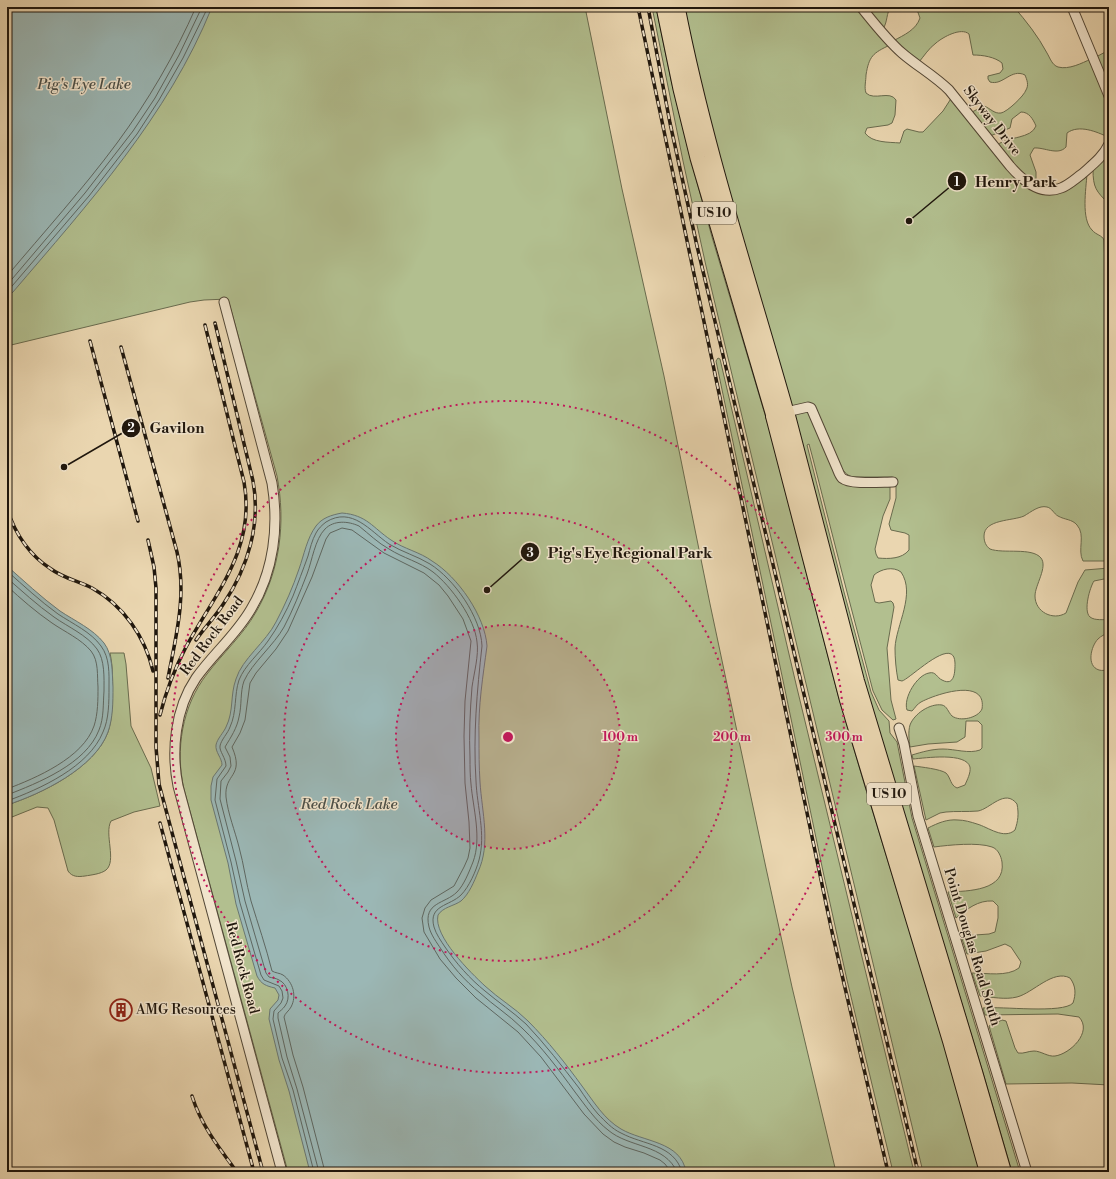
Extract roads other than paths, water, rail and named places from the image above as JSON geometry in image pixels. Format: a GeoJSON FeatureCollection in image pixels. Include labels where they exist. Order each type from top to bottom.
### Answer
{"type":"FeatureCollection","features":[{"type":"Feature","properties":{"kind":"highway","name":"US 10"},"geometry":{"type":"LineString","coordinates":[[664,7],[681,89],[700,164],[780,414],[848,700],[950,1034],[988,1172]]}},
{"type":"Feature","properties":{"kind":"highway","name":"US 10"},"geometry":{"type":"LineString","coordinates":[[677,7],[713,163],[780,414],[856,681],[1003,1172]]}},
{"type":"Feature","properties":{"kind":"street","name":"Skyway Drive"},"geometry":{"type":"LineString","coordinates":[[861,7],[895,46],[949,90],[1010,166],[1028,183],[1044,189],[1052,190],[1063,187],[1093,165],[1103,154],[1109,144]]}},
{"type":"Feature","properties":{"kind":"street"},"geometry":{"type":"LineString","coordinates":[[1072,7],[1109,96]]}},
{"type":"Feature","properties":{"kind":"street","name":"Red Rock Road"},"geometry":{"type":"LineString","coordinates":[[224,302],[272,483],[275,507],[275,537],[268,573],[254,604],[236,631],[196,678],[187,694],[178,723],[175,762],[178,786],[282,1172]]}},
{"type":"Feature","properties":{"kind":"street"},"geometry":{"type":"LineString","coordinates":[[780,414],[808,407],[811,408],[840,475],[844,479],[858,482],[893,482]]}},
{"type":"Feature","properties":{"kind":"street","name":"Point Douglas Road South"},"geometry":{"type":"LineString","coordinates":[[899,728],[904,744],[918,816],[1027,1172]]}},
{"type":"Feature","properties":{"kind":"water","name":"Pig's Eye Lake"},"geometry":{"type":"Polygon","coordinates":[[[7,7],[212,7],[194,47],[173,85],[149,122],[124,157],[70,226],[7,298],[7,7]]]}},
{"type":"Feature","properties":{"kind":"water","name":"Red Rock Lake"},"geometry":{"type":"Polygon","coordinates":[[[342,513],[351,514],[364,519],[391,540],[427,558],[442,568],[460,587],[476,610],[485,634],[487,646],[479,714],[480,776],[485,828],[484,850],[478,872],[466,895],[461,901],[443,910],[438,915],[438,924],[441,933],[454,954],[471,972],[490,991],[523,1016],[543,1036],[609,1120],[621,1129],[669,1148],[677,1154],[683,1162],[686,1172],[310,1172],[269,1019],[270,1009],[278,1000],[279,995],[275,988],[264,984],[257,976],[236,904],[228,863],[211,800],[211,786],[213,777],[222,765],[216,745],[228,721],[234,685],[239,672],[243,664],[266,637],[276,622],[286,603],[308,541],[318,523],[331,516],[342,513]]]}},
{"type":"Feature","properties":{"kind":"water"},"geometry":{"type":"Polygon","coordinates":[[[7,566],[53,606],[89,629],[100,638],[107,648],[111,658],[113,687],[110,727],[101,745],[92,757],[65,778],[50,787],[7,805],[7,566]]]}},
{"type":"Feature","properties":{"kind":"railway"},"geometry":{"type":"LineString","coordinates":[[638,7],[832,932],[888,1172]]}},
{"type":"Feature","properties":{"kind":"railway"},"geometry":{"type":"LineString","coordinates":[[648,7],[670,123],[697,246],[918,1172]]}},
{"type":"Feature","properties":{"kind":"railway"},"geometry":{"type":"LineString","coordinates":[[196,640],[221,608],[240,575],[246,560],[254,529],[255,513],[253,481],[215,323]]}},
{"type":"Feature","properties":{"kind":"railway"},"geometry":{"type":"LineString","coordinates":[[160,715],[168,688],[178,663],[231,569],[239,549],[244,528],[246,506],[244,482],[205,325]]}},
{"type":"Feature","properties":{"kind":"railway"},"geometry":{"type":"LineString","coordinates":[[90,341],[138,521]]}},
{"type":"Feature","properties":{"kind":"railway"},"geometry":{"type":"LineString","coordinates":[[121,347],[177,552],[180,568],[181,600],[168,678]]}},
{"type":"Feature","properties":{"kind":"railway"},"geometry":{"type":"LineString","coordinates":[[7,509],[14,527],[24,543],[36,557],[56,572],[92,588],[103,595],[123,613],[132,624],[145,646],[153,671]]}},
{"type":"Feature","properties":{"kind":"railway"},"geometry":{"type":"LineString","coordinates":[[148,540],[154,567],[156,588],[156,747],[159,784],[263,1172]]}},
{"type":"Feature","properties":{"kind":"railway"},"geometry":{"type":"LineString","coordinates":[[160,823],[254,1172]]}},
{"type":"Feature","properties":{"kind":"railway"},"geometry":{"type":"LineString","coordinates":[[192,1096],[205,1126],[237,1172]]}},
{"type":"Feature","properties":{"kind":"place","name":"Henry Park"},"geometry":{"type":"Point","coordinates":[909,221]}},
{"type":"Feature","properties":{"kind":"place","name":"Gavilon"},"geometry":{"type":"Point","coordinates":[64,467]}},
{"type":"Feature","properties":{"kind":"place","name":"Pig's Eye Regional Park"},"geometry":{"type":"Point","coordinates":[487,590]}},
{"type":"Feature","properties":{"kind":"place","name":"AMG Resources"},"geometry":{"type":"Point","coordinates":[121,1010]}}]}
